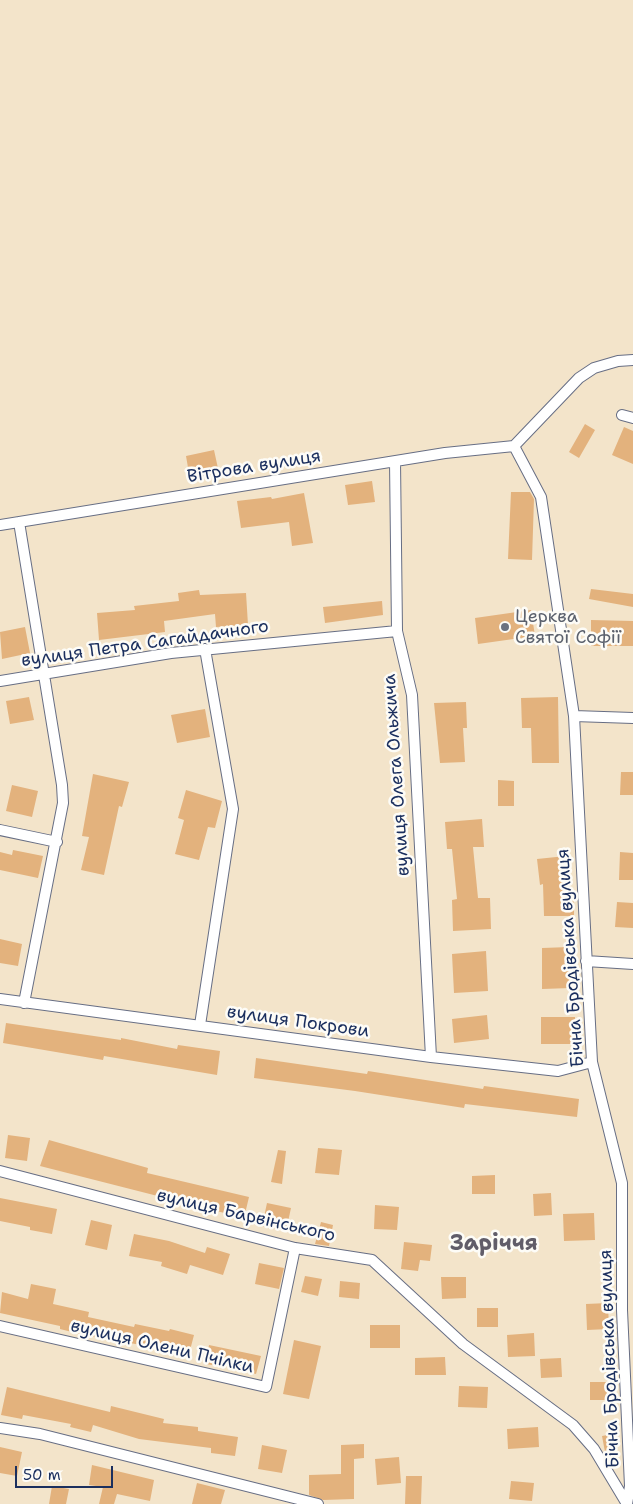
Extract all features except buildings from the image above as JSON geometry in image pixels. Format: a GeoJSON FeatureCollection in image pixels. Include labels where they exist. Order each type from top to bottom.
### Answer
{"type":"FeatureCollection","features":[{"type":"Feature","properties":{"kind":"street"},"geometry":{"type":"LineString","coordinates":[[514,446],[579,378],[594,368],[618,361],[633,360]]}},
{"type":"Feature","properties":{"kind":"street"},"geometry":{"type":"LineString","coordinates":[[622,414],[633,418]]}},
{"type":"Feature","properties":{"kind":"street","name":"Вітрова вулиця"},"geometry":{"type":"LineString","coordinates":[[0,525],[395,461],[514,446]]}},
{"type":"Feature","properties":{"kind":"street","name":"Бічна Бродівська вулиця"},"geometry":{"type":"LineString","coordinates":[[514,446],[540,497],[574,716],[592,1062],[622,1182],[622,1310],[630,1486],[627,1504]]}},
{"type":"Feature","properties":{"kind":"street","name":"вулиця Олега Ольжича"},"geometry":{"type":"LineString","coordinates":[[395,461],[397,631],[412,695],[431,1057]]}},
{"type":"Feature","properties":{"kind":"street"},"geometry":{"type":"LineString","coordinates":[[19,522],[62,785],[63,803],[57,842],[24,1003]]}},
{"type":"Feature","properties":{"kind":"street","name":"вулиця Петра Сагайдачного"},"geometry":{"type":"LineString","coordinates":[[0,681],[205,649],[397,631]]}},
{"type":"Feature","properties":{"kind":"street"},"geometry":{"type":"LineString","coordinates":[[200,1025],[233,809],[205,649]]}},
{"type":"Feature","properties":{"kind":"street"},"geometry":{"type":"LineString","coordinates":[[574,716],[633,718]]}},
{"type":"Feature","properties":{"kind":"street"},"geometry":{"type":"LineString","coordinates":[[0,830],[57,842]]}},
{"type":"Feature","properties":{"kind":"street"},"geometry":{"type":"LineString","coordinates":[[586,961],[633,964]]}},
{"type":"Feature","properties":{"kind":"street","name":"вулиця Покрови"},"geometry":{"type":"LineString","coordinates":[[0,999],[431,1057],[558,1071],[592,1062]]}},
{"type":"Feature","properties":{"kind":"street","name":"вулиця Барвінського"},"geometry":{"type":"LineString","coordinates":[[0,1171],[295,1248],[372,1260],[463,1344],[573,1425],[594,1449],[627,1504]]}},
{"type":"Feature","properties":{"kind":"street","name":"вулиця Олени Пчілки"},"geometry":{"type":"LineString","coordinates":[[0,1326],[266,1387],[295,1248]]}},
{"type":"Feature","properties":{"kind":"street"},"geometry":{"type":"LineString","coordinates":[[0,1428],[40,1434],[318,1504]]}},
{"type":"Feature","properties":{"kind":"place","name":"Церква Святої Софії"},"geometry":{"type":"Point","coordinates":[505,627]}},
{"type":"Feature","properties":{"kind":"district","name":"Заріччя"},"geometry":{"type":"Point","coordinates":[494,1244]}}]}
